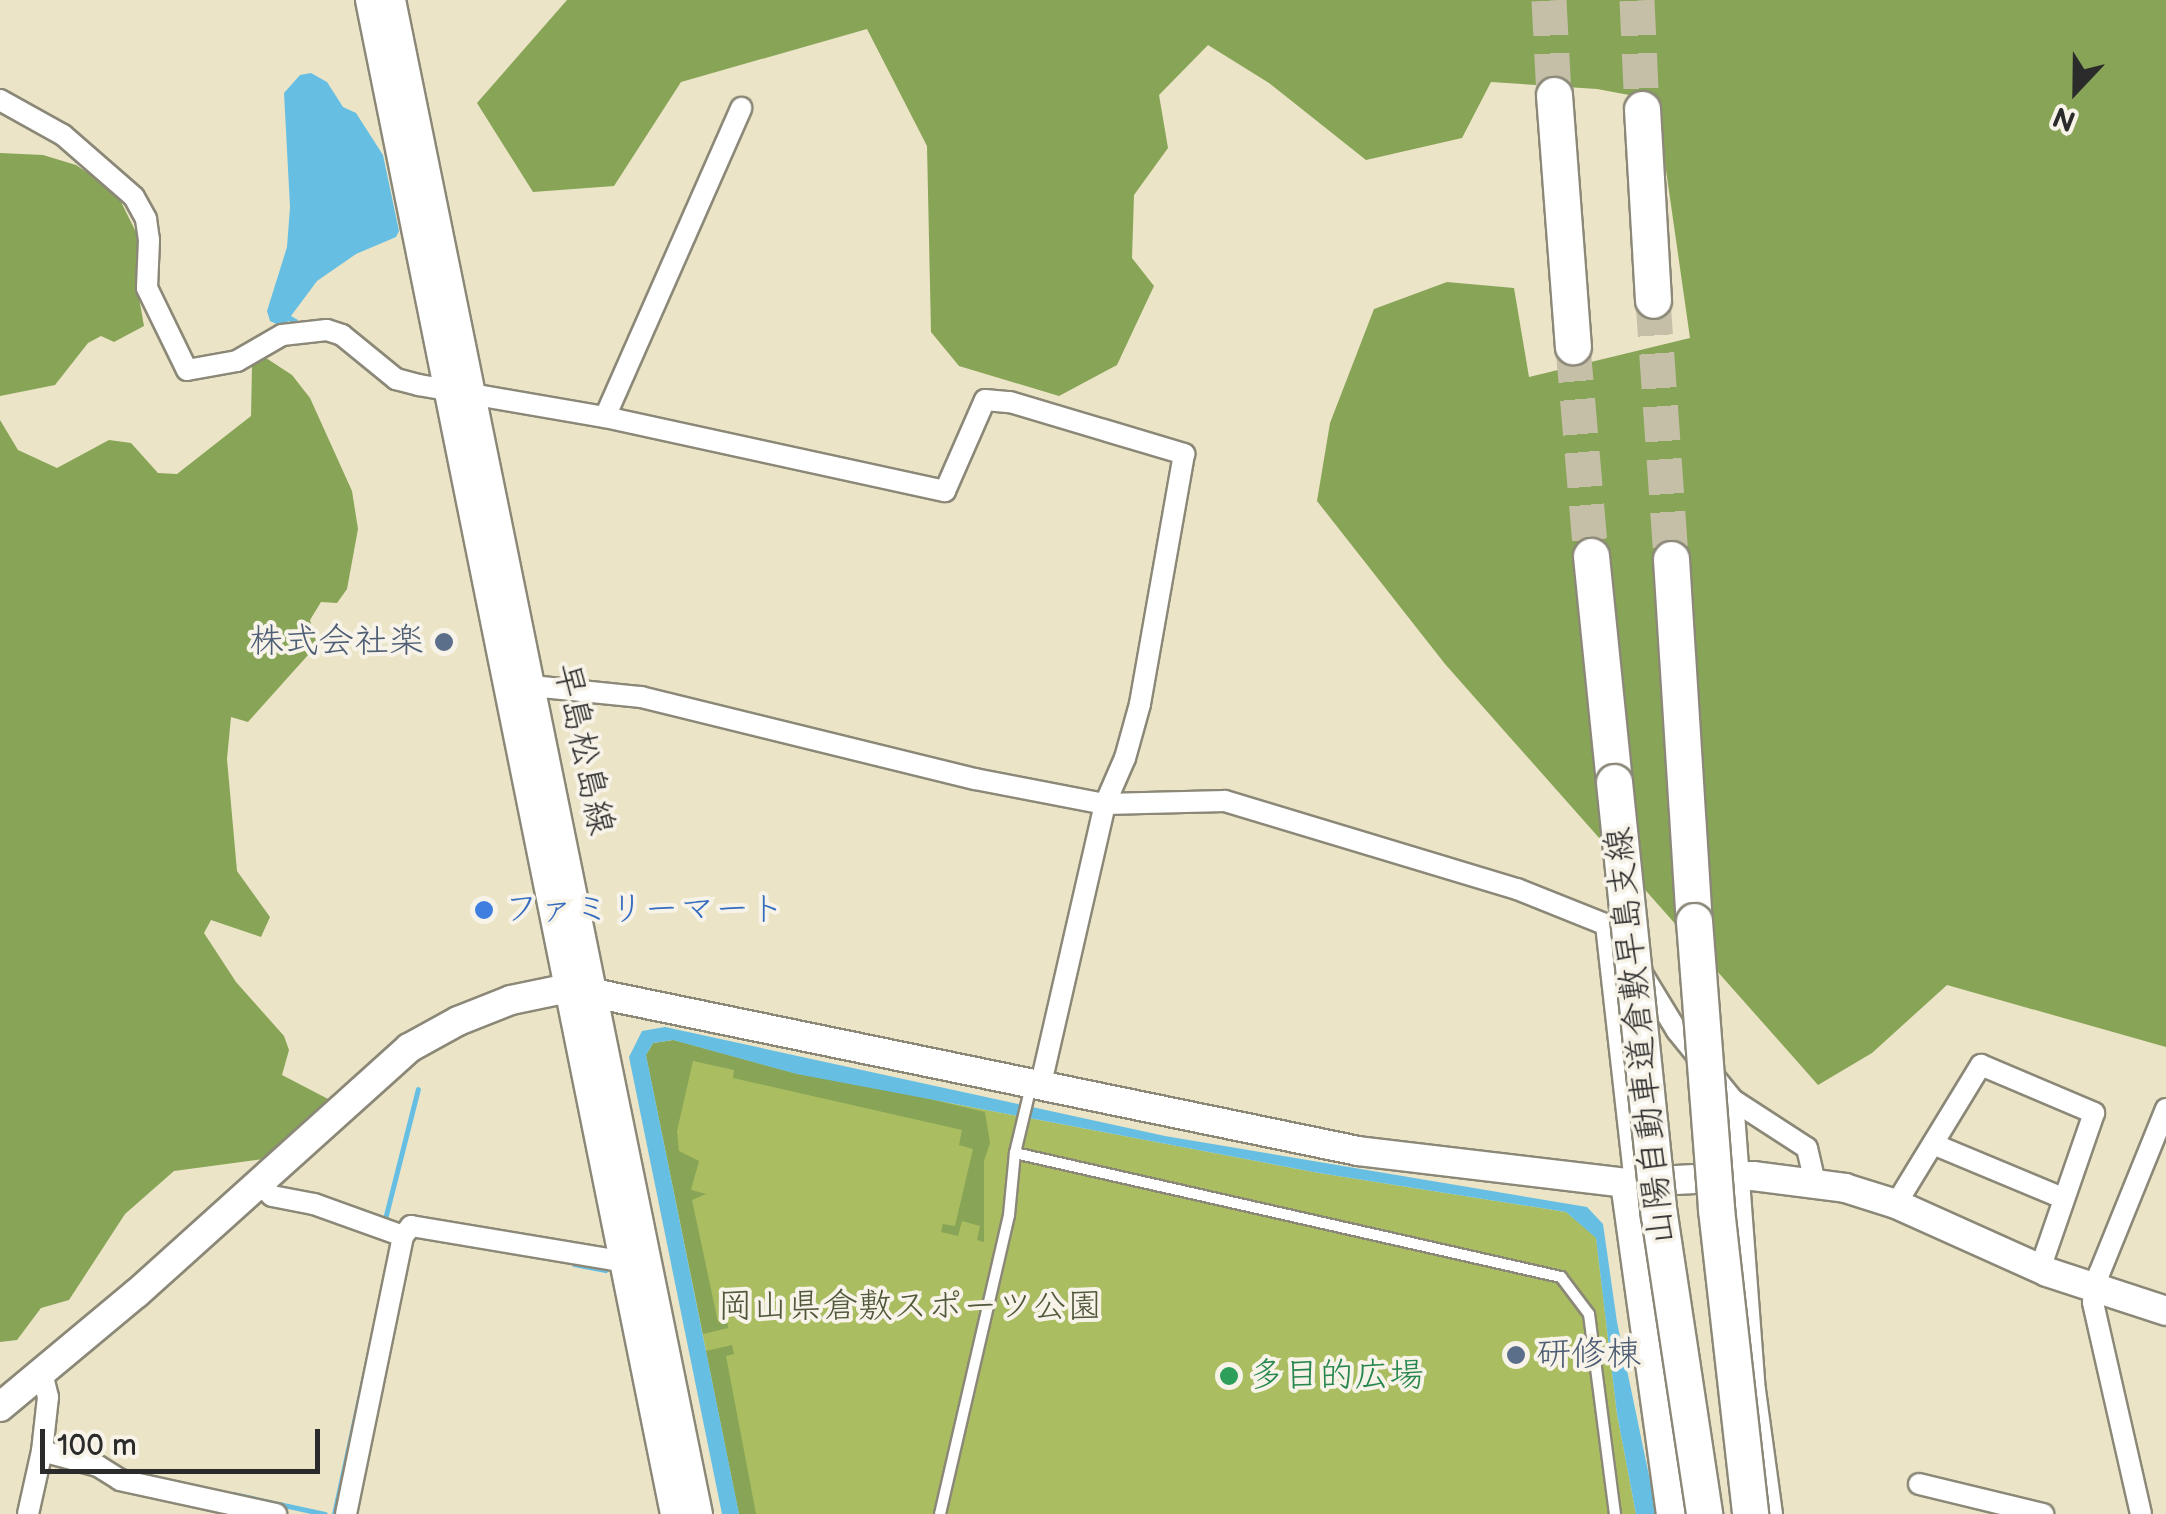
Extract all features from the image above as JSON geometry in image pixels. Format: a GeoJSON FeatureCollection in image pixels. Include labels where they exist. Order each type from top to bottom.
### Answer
{"type":"FeatureCollection","features":[{"type":"Feature","properties":{"kind":"highway"},"geometry":{"type":"LineString","coordinates":[[1554,96],[1573,346]]}},
{"type":"Feature","properties":{"kind":"highway"},"geometry":{"type":"LineString","coordinates":[[1642,109],[1652,300]]}},
{"type":"Feature","properties":{"kind":"highway","name":"山陽自動車道倉敷早島支線"},"geometry":{"type":"LineString","coordinates":[[1591,556],[1659,1216],[1704,1514]]}},
{"type":"Feature","properties":{"kind":"highway","name":"山陽自動車道倉敷早島支線"},"geometry":{"type":"LineString","coordinates":[[1671,559],[1716,1209],[1750,1514]]}},
{"type":"Feature","properties":{"kind":"main road","name":"早島松島線"},"geometry":{"type":"LineString","coordinates":[[370,0],[458,390],[582,989],[698,1514]]}},
{"type":"Feature","properties":{"kind":"main road","name":"早島松島線"},"geometry":{"type":"LineString","coordinates":[[392,0],[458,390],[532,686],[625,1262],[676,1514]]}},
{"type":"Feature","properties":{"kind":"main road"},"geometry":{"type":"LineString","coordinates":[[0,1407],[260,1184],[408,1048],[458,1021],[512,1000],[582,989],[1032,1092],[1358,1151],[1630,1183],[1738,1176],[1815,1183],[1896,1204],[2040,1269],[2166,1312]]}},
{"type":"Feature","properties":{"kind":"main road"},"geometry":{"type":"LineString","coordinates":[[1630,1183],[1671,1514]]}},
{"type":"Feature","properties":{"kind":"street"},"geometry":{"type":"LineString","coordinates":[[0,100],[63,135],[134,197],[146,219],[147,288],[187,370],[237,360],[282,335],[327,330],[342,334],[396,379],[605,418],[945,491],[985,400],[1010,402],[1184,454],[1140,704],[1125,758],[1105,804],[1032,1092]]}},
{"type":"Feature","properties":{"kind":"street"},"geometry":{"type":"LineString","coordinates":[[605,418],[741,108]]}},
{"type":"Feature","properties":{"kind":"street"},"geometry":{"type":"LineString","coordinates":[[532,686],[642,697],[975,779],[1105,804],[1225,801],[1500,883],[1606,925],[1622,939],[1677,1031],[1733,1100],[1807,1148],[1815,1183]]}},
{"type":"Feature","properties":{"kind":"street"},"geometry":{"type":"LineString","coordinates":[[1606,925],[1630,1183]]}},
{"type":"Feature","properties":{"kind":"street"},"geometry":{"type":"LineString","coordinates":[[1896,1204],[1981,1064],[2094,1113],[2040,1269]]}},
{"type":"Feature","properties":{"kind":"street"},"geometry":{"type":"LineString","coordinates":[[1733,1100],[1754,1390],[1772,1514]]}},
{"type":"Feature","properties":{"kind":"street"},"geometry":{"type":"LineString","coordinates":[[2140,1514],[2094,1314],[2094,1289],[2166,1110]]}},
{"type":"Feature","properties":{"kind":"street"},"geometry":{"type":"LineString","coordinates":[[1933,1144],[2064,1198]]}},
{"type":"Feature","properties":{"kind":"street"},"geometry":{"type":"LineString","coordinates":[[260,1184],[272,1196],[314,1204],[402,1232],[625,1262]]}},
{"type":"Feature","properties":{"kind":"street"},"geometry":{"type":"LineString","coordinates":[[346,1514],[402,1232]]}},
{"type":"Feature","properties":{"kind":"street"},"geometry":{"type":"LineString","coordinates":[[28,1514],[42,1452],[48,1396],[42,1373]]}},
{"type":"Feature","properties":{"kind":"street"},"geometry":{"type":"LineString","coordinates":[[42,1452],[98,1466],[120,1480],[276,1514]]}},
{"type":"Feature","properties":{"kind":"street"},"geometry":{"type":"LineString","coordinates":[[1919,1484],[2043,1514]]}},
{"type":"Feature","properties":{"kind":"lane"},"geometry":{"type":"LineString","coordinates":[[940,1514],[1009,1215],[1015,1153],[1032,1092]]}},
{"type":"Feature","properties":{"kind":"lane"},"geometry":{"type":"LineString","coordinates":[[1015,1153],[1561,1277],[1590,1314],[1615,1514]]}},
{"type":"Feature","properties":{"kind":"green space"},"geometry":{"type":"Polygon","coordinates":[[[567,0],[2166,0],[2166,1047],[1947,985],[1872,1053],[1818,1085],[1445,664],[1317,501],[1330,423],[1374,309],[1447,282],[1514,288],[1529,377],[1690,338],[1656,100],[1597,89],[1491,82],[1462,138],[1366,160],[1269,83],[1208,45],[1159,95],[1168,148],[1134,195],[1132,258],[1154,286],[1117,365],[1059,396],[959,366],[931,332],[927,146],[867,29],[681,82],[614,186],[533,192],[477,103],[567,0]]]}},
{"type":"Feature","properties":{"kind":"green space"},"geometry":{"type":"Polygon","coordinates":[[[0,153],[43,155],[76,165],[116,192],[141,242],[136,281],[144,326],[114,342],[101,336],[88,343],[55,385],[0,396],[0,153]]]}},
{"type":"Feature","properties":{"kind":"green space"},"geometry":{"type":"Polygon","coordinates":[[[266,358],[292,375],[310,398],[352,491],[358,529],[347,589],[337,603],[321,602],[310,620],[317,645],[248,722],[231,717],[227,759],[237,871],[270,917],[261,937],[211,920],[204,933],[236,982],[284,1036],[289,1050],[282,1075],[330,1100],[264,1159],[174,1171],[125,1214],[69,1300],[41,1308],[17,1340],[0,1342],[0,420],[18,450],[57,468],[109,440],[131,443],[158,473],[177,474],[251,416],[252,366],[266,358]]]}},
{"type":"Feature","properties":{"kind":"green space","name":"岡山県倉敷スポーツ公園"},"geometry":{"type":"Polygon","coordinates":[[[673,1040],[950,1103],[1319,1173],[1566,1212],[1596,1237],[1617,1414],[1636,1514],[739,1514],[646,1055],[673,1040]]]}},
{"type":"Feature","properties":{"kind":"green space"},"geometry":{"type":"Polygon","coordinates":[[[673,1040],[797,1074],[856,1082],[985,1112],[990,1143],[984,1161],[984,1242],[977,1240],[980,1226],[962,1221],[958,1236],[941,1232],[943,1224],[955,1226],[973,1149],[959,1145],[962,1130],[733,1078],[734,1070],[693,1061],[677,1131],[679,1151],[699,1161],[691,1190],[706,1194],[692,1200],[718,1322],[727,1321],[728,1328],[703,1334],[646,1055],[653,1043],[673,1040]]]}},
{"type":"Feature","properties":{"kind":"green space"},"geometry":{"type":"Polygon","coordinates":[[[732,1345],[734,1354],[726,1356],[756,1514],[739,1514],[706,1351],[732,1345]]]}},
{"type":"Feature","properties":{"kind":"water"},"geometry":{"type":"Polygon","coordinates":[[[311,73],[327,82],[343,107],[356,113],[383,155],[399,231],[396,237],[356,254],[317,281],[291,316],[298,320],[296,324],[288,321],[285,328],[270,321],[267,311],[287,247],[290,207],[284,93],[300,75],[311,73]]]}},
{"type":"Feature","properties":{"kind":"water"},"geometry":{"type":"Polygon","coordinates":[[[665,1027],[1165,1136],[1587,1207],[1603,1224],[1617,1322],[1657,1514],[1636,1514],[1617,1414],[1596,1238],[1566,1212],[1319,1173],[797,1074],[673,1040],[653,1043],[646,1055],[739,1514],[722,1514],[629,1057],[642,1031],[665,1027]]]}},
{"type":"Feature","properties":{"kind":"waterway"},"geometry":{"type":"LineString","coordinates":[[385,1219],[418,1089]]}},
{"type":"Feature","properties":{"kind":"waterway"},"geometry":{"type":"LineString","coordinates":[[574,1264],[605,1270]]}},
{"type":"Feature","properties":{"kind":"waterway"},"geometry":{"type":"LineString","coordinates":[[334,1514],[376,1320]]}},
{"type":"Feature","properties":{"kind":"waterway"},"geometry":{"type":"LineString","coordinates":[[233,1494],[325,1514]]}},
{"type":"Feature","properties":{"kind":"tunnel"},"geometry":{"type":"LineString","coordinates":[[1549,0],[1554,95]]}},
{"type":"Feature","properties":{"kind":"tunnel"},"geometry":{"type":"LineString","coordinates":[[1637,0],[1642,109]]}},
{"type":"Feature","properties":{"kind":"tunnel"},"geometry":{"type":"LineString","coordinates":[[1653,300],[1671,559]]}},
{"type":"Feature","properties":{"kind":"tunnel"},"geometry":{"type":"LineString","coordinates":[[1573,346],[1591,556]]}},
{"type":"Feature","properties":{"kind":"place","name":"株式会社楽"},"geometry":{"type":"Point","coordinates":[444,642]}},
{"type":"Feature","properties":{"kind":"place","name":"ファミリーマート"},"geometry":{"type":"Point","coordinates":[484,910]}},
{"type":"Feature","properties":{"kind":"place","name":"研修棟"},"geometry":{"type":"Point","coordinates":[1516,1355]}},
{"type":"Feature","properties":{"kind":"place","name":"多目的広場"},"geometry":{"type":"Point","coordinates":[1229,1376]}}]}
